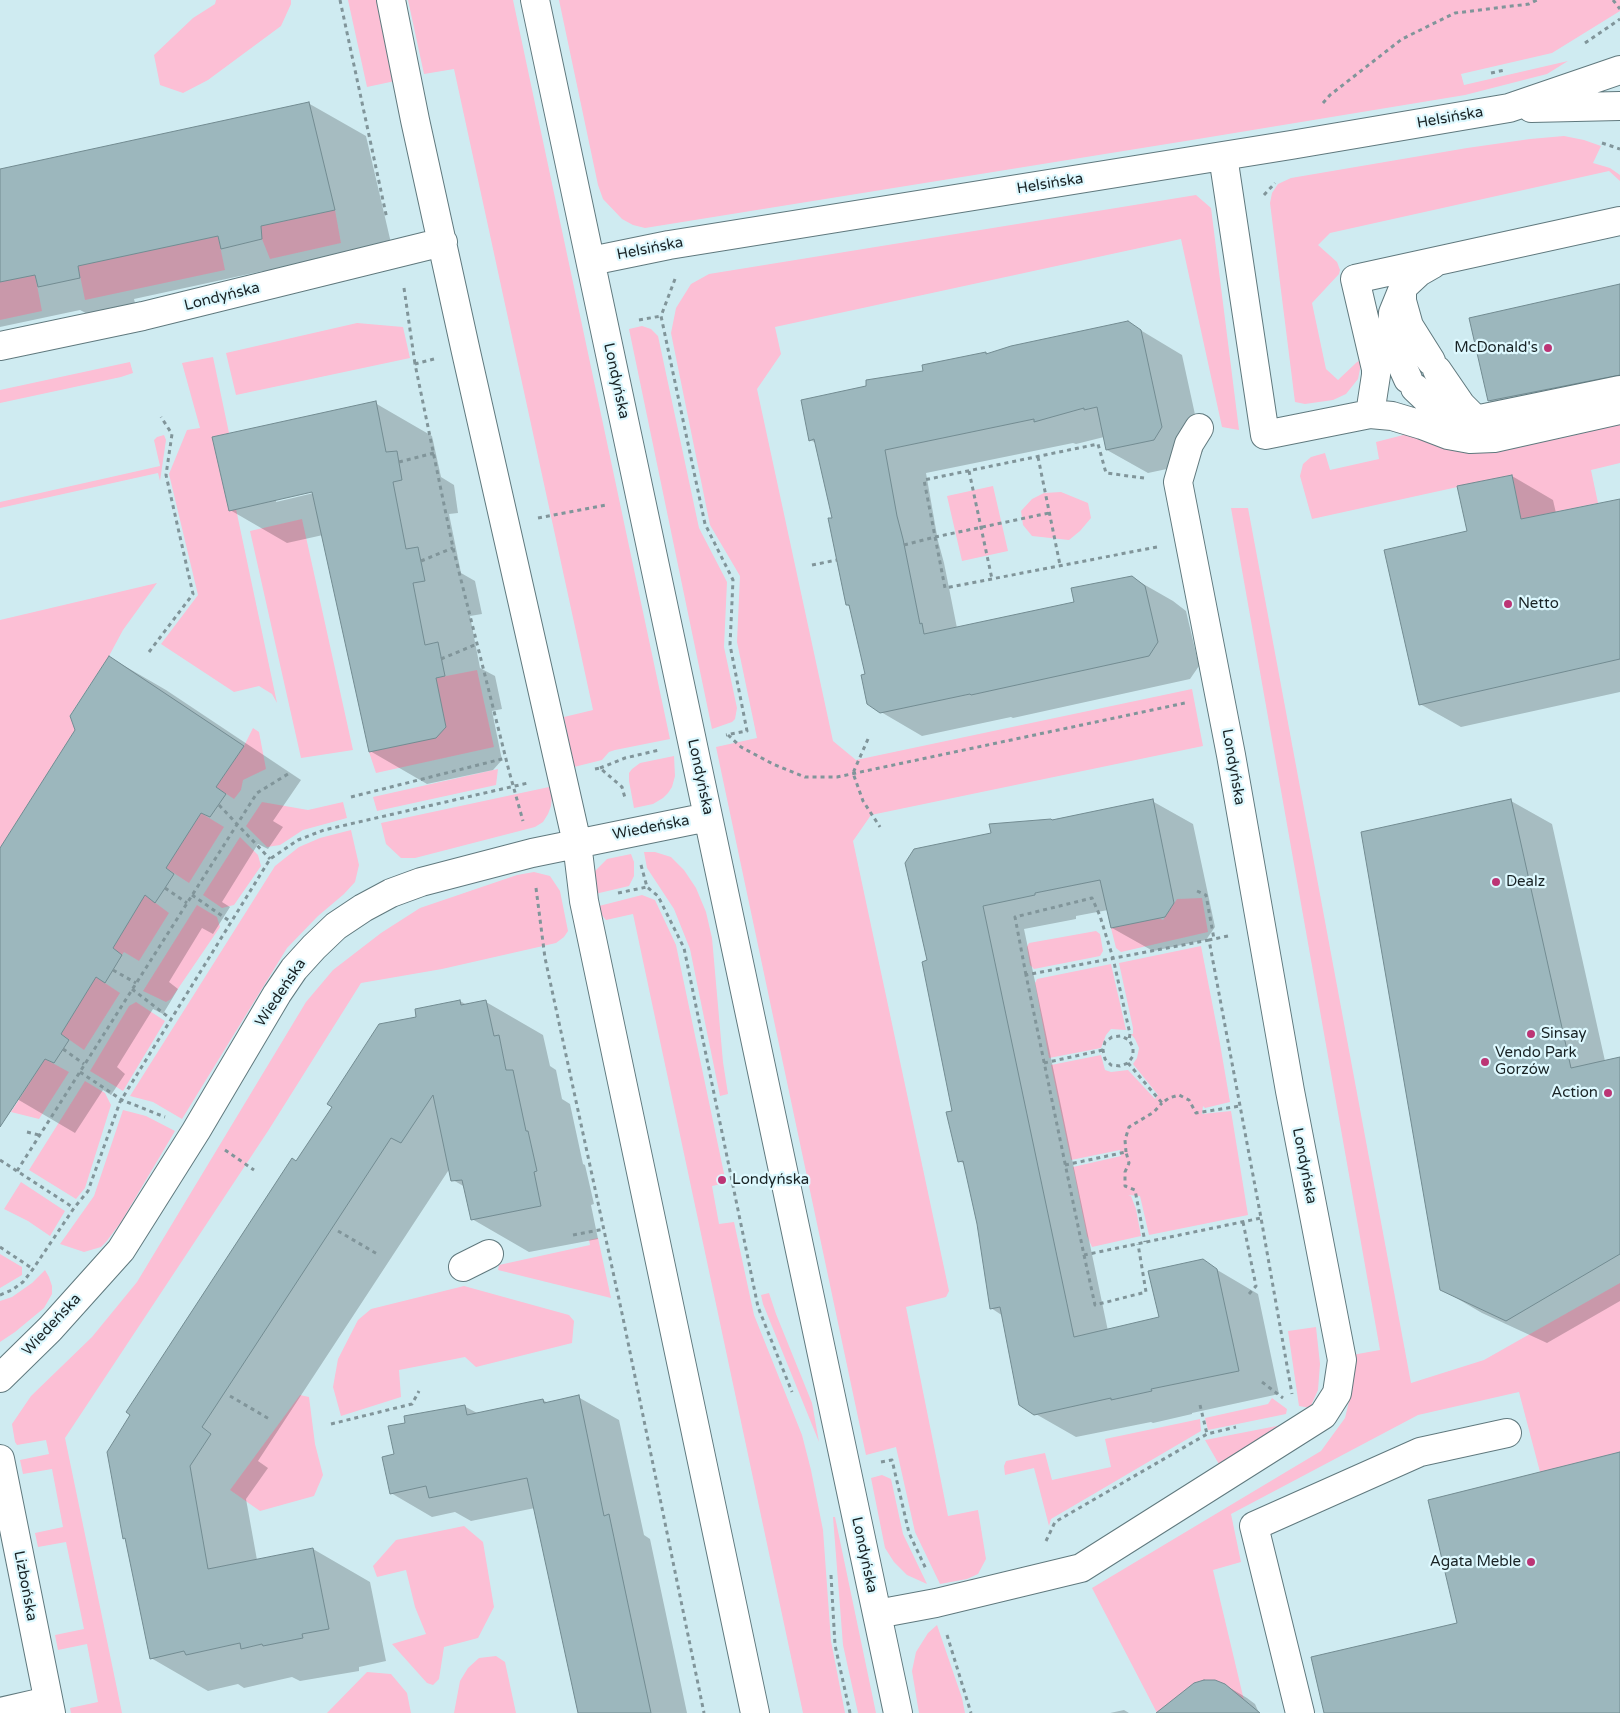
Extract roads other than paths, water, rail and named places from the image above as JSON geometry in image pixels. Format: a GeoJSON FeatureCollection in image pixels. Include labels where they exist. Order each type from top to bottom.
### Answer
{"type":"FeatureCollection","features":[{"type":"Feature","properties":{"kind":"street"},"geometry":{"type":"LineString","coordinates":[[391,0],[415,120],[466,352],[577,843],[584,901],[756,1713]]}},
{"type":"Feature","properties":{"kind":"street","name":"Londyńska"},"geometry":{"type":"LineString","coordinates":[[535,0],[898,1713]]}},
{"type":"Feature","properties":{"kind":"street","name":"Helsińska"},"geometry":{"type":"LineString","coordinates":[[1510,108],[1620,70]]}},
{"type":"Feature","properties":{"kind":"street","name":"Helsińska"},"geometry":{"type":"LineString","coordinates":[[590,261],[669,245],[1510,108],[1620,106]]}},
{"type":"Feature","properties":{"kind":"street"},"geometry":{"type":"LineString","coordinates":[[1222,156],[1265,435],[1370,414],[1392,416],[1448,435],[1470,439],[1494,438],[1620,410]]}},
{"type":"Feature","properties":{"kind":"street"},"geometry":{"type":"LineString","coordinates":[[1370,414],[1376,369],[1355,279],[1620,221]]}},
{"type":"Feature","properties":{"kind":"street","name":"Londyńska"},"geometry":{"type":"LineString","coordinates":[[0,346],[143,316],[442,242]]}},
{"type":"Feature","properties":{"kind":"street"},"geometry":{"type":"LineString","coordinates":[[1445,258],[1426,267],[1404,286],[1393,313],[1392,328],[1399,359],[1411,383],[1433,406],[1461,418],[1480,420],[1620,390]]}},
{"type":"Feature","properties":{"kind":"street"},"geometry":{"type":"LineString","coordinates":[[1402,292],[1402,301],[1409,326],[1461,404],[1472,416],[1480,420]]}},
{"type":"Feature","properties":{"kind":"street","name":"Londyńska"},"geometry":{"type":"LineString","coordinates":[[877,1614],[936,1603],[1081,1568],[1296,1419],[1323,1415],[1337,1393],[1342,1360],[1290,1091],[1231,755],[1178,482],[1189,444],[1199,428]]}},
{"type":"Feature","properties":{"kind":"street","name":"Wiedeńska"},"geometry":{"type":"LineString","coordinates":[[0,1378],[50,1329],[121,1250],[294,969],[336,926],[363,908],[391,893],[431,879],[532,853],[708,817]]}},
{"type":"Feature","properties":{"kind":"street"},"geometry":{"type":"LineString","coordinates":[[462,1267],[489,1254]]}},
{"type":"Feature","properties":{"kind":"street"},"geometry":{"type":"LineString","coordinates":[[1300,1713],[1254,1526],[1420,1452],[1507,1433]]}},
{"type":"Feature","properties":{"kind":"street","name":"Lizbońska"},"geometry":{"type":"LineString","coordinates":[[0,1459],[50,1707]]}},
{"type":"Feature","properties":{"kind":"street"},"geometry":{"type":"LineString","coordinates":[[0,1712],[50,1707]]}},
{"type":"Feature","properties":{"kind":"place","name":"McDonald's"},"geometry":{"type":"Point","coordinates":[1548,348]}},
{"type":"Feature","properties":{"kind":"place","name":"Netto"},"geometry":{"type":"Point","coordinates":[1508,604]}},
{"type":"Feature","properties":{"kind":"place","name":"Dealz"},"geometry":{"type":"Point","coordinates":[1496,882]}},
{"type":"Feature","properties":{"kind":"place","name":"Sinsay"},"geometry":{"type":"Point","coordinates":[1531,1034]}},
{"type":"Feature","properties":{"kind":"place","name":"Vendo Park Gorzów"},"geometry":{"type":"Point","coordinates":[1485,1062]}},
{"type":"Feature","properties":{"kind":"place","name":"Action"},"geometry":{"type":"Point","coordinates":[1608,1093]}},
{"type":"Feature","properties":{"kind":"place","name":"Londyńska"},"geometry":{"type":"Point","coordinates":[722,1180]}},
{"type":"Feature","properties":{"kind":"place","name":"Agata Meble"},"geometry":{"type":"Point","coordinates":[1531,1562]}}]}
